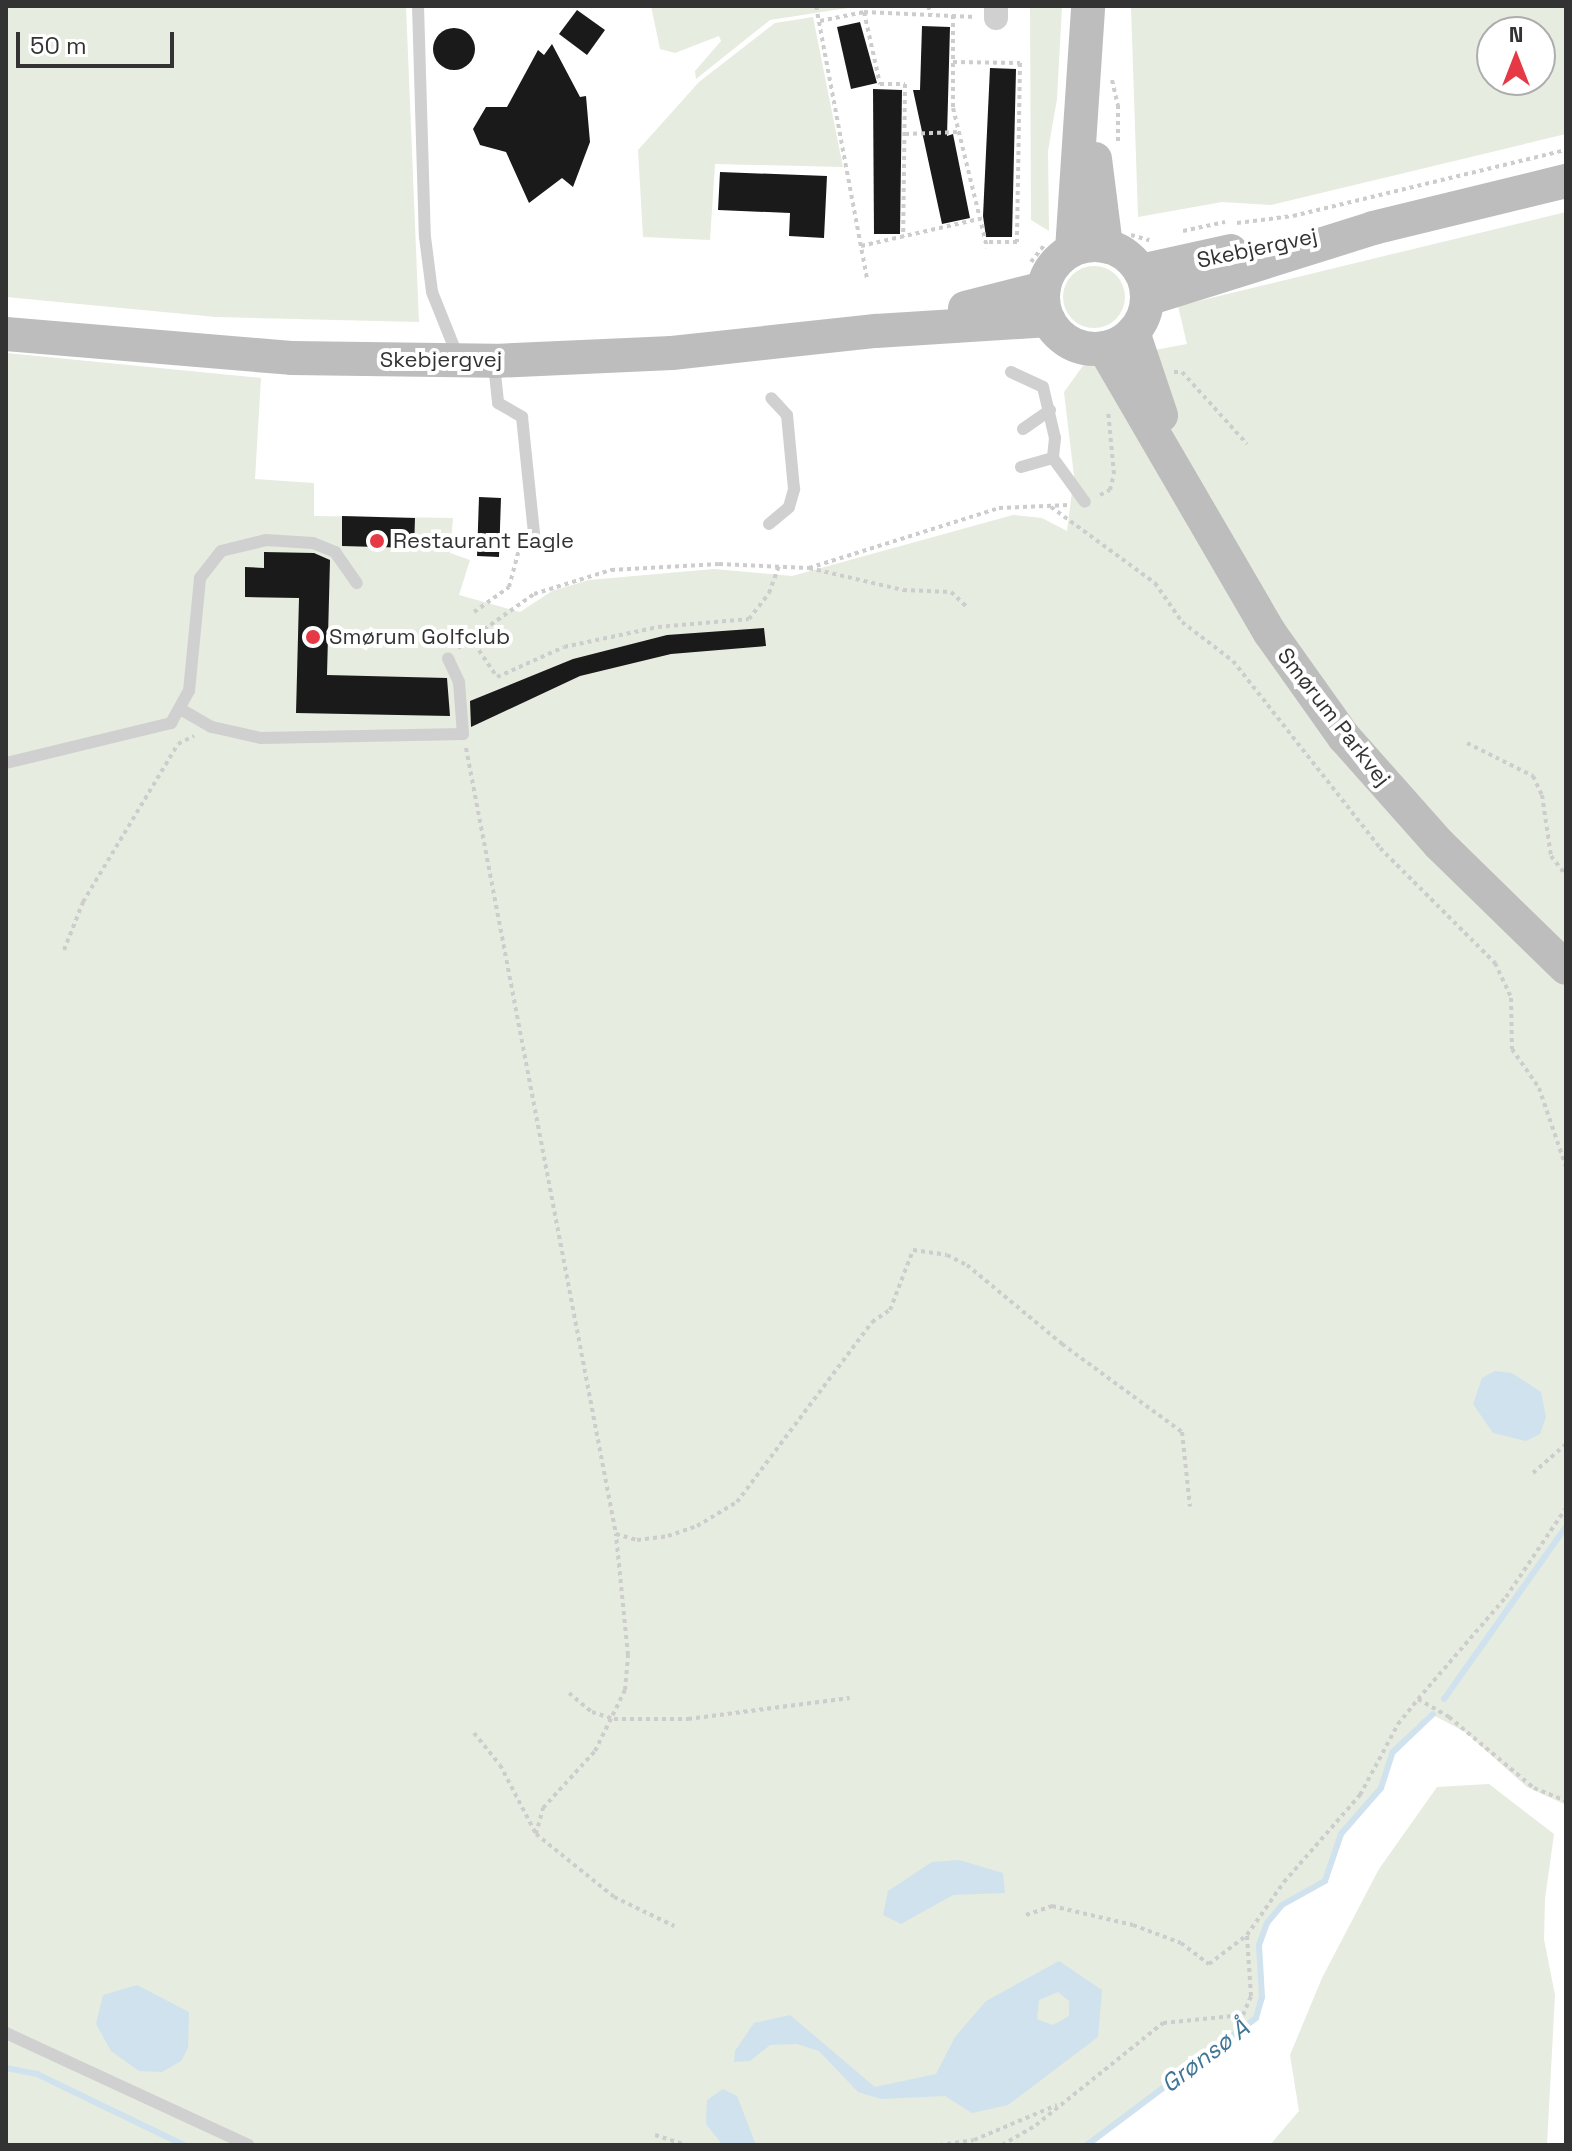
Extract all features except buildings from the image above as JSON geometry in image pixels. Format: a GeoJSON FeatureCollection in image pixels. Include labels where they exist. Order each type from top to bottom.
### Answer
{"type":"FeatureCollection","features":[{"type":"Feature","properties":{"kind":"street"},"geometry":{"type":"LineString","coordinates":[[1088,6],[1097,76],[1116,240],[1144,285],[1133,332],[1104,348],[1072,343],[1040,292],[1062,242],[1097,76]]}},
{"type":"Feature","properties":{"kind":"street","name":"Skebjergvej"},"geometry":{"type":"LineString","coordinates":[[1144,285],[1566,181]]}},
{"type":"Feature","properties":{"kind":"street","name":"Skebjergvej"},"geometry":{"type":"LineString","coordinates":[[1144,285],[1179,243],[1373,228]]}},
{"type":"Feature","properties":{"kind":"street"},"geometry":{"type":"LineString","coordinates":[[1062,242],[1116,240]]}},
{"type":"Feature","properties":{"kind":"street","name":"Skebjergvej"},"geometry":{"type":"LineString","coordinates":[[6,334],[291,358],[494,361],[672,353],[876,331],[1040,292]]}},
{"type":"Feature","properties":{"kind":"street","name":"Smørum Parkvej"},"geometry":{"type":"LineString","coordinates":[[1133,332],[1178,469]]}},
{"type":"Feature","properties":{"kind":"street","name":"Smørum Parkvej"},"geometry":{"type":"LineString","coordinates":[[1104,348],[1178,469],[1270,633],[1344,737],[1439,844],[1566,968]]}},
{"type":"Feature","properties":{"kind":"lane"},"geometry":{"type":"LineString","coordinates":[[418,6],[432,292],[459,361]]}},
{"type":"Feature","properties":{"kind":"lane"},"geometry":{"type":"LineString","coordinates":[[494,361],[498,403],[522,417],[535,543]]}},
{"type":"Feature","properties":{"kind":"lane"},"geometry":{"type":"LineString","coordinates":[[1014,377],[1043,387],[1050,410],[1053,458],[1085,502]]}},
{"type":"Feature","properties":{"kind":"lane"},"geometry":{"type":"LineString","coordinates":[[769,524],[789,507],[794,489],[787,415],[771,398]]}},
{"type":"Feature","properties":{"kind":"lane"},"geometry":{"type":"LineString","coordinates":[[1023,429],[1050,410]]}},
{"type":"Feature","properties":{"kind":"lane"},"geometry":{"type":"LineString","coordinates":[[1021,467],[1053,458]]}},
{"type":"Feature","properties":{"kind":"lane"},"geometry":{"type":"LineString","coordinates":[[6,763],[148,732],[171,723],[182,710],[189,691],[200,578],[221,551],[266,540],[313,543],[335,552],[357,583]]}},
{"type":"Feature","properties":{"kind":"lane"},"geometry":{"type":"LineString","coordinates":[[182,710],[212,727],[261,738],[463,734],[459,682],[448,658]]}},
{"type":"Feature","properties":{"kind":"lane"},"geometry":{"type":"LineString","coordinates":[[6,2033],[248,2145]]}},
{"type":"Feature","properties":{"kind":"path"},"geometry":{"type":"LineString","coordinates":[[816,6],[867,278]]}},
{"type":"Feature","properties":{"kind":"path"},"geometry":{"type":"LineString","coordinates":[[928,6],[931,14]]}},
{"type":"Feature","properties":{"kind":"path"},"geometry":{"type":"LineString","coordinates":[[820,21],[864,12],[953,15],[996,12]]}},
{"type":"Feature","properties":{"kind":"path"},"geometry":{"type":"LineString","coordinates":[[864,12],[880,84],[905,84],[903,237]]}},
{"type":"Feature","properties":{"kind":"path"},"geometry":{"type":"LineString","coordinates":[[953,15],[953,62],[953,108],[986,245],[1017,242],[1020,63],[953,62]]}},
{"type":"Feature","properties":{"kind":"path"},"geometry":{"type":"LineString","coordinates":[[1097,76],[1118,105],[1118,147]]}},
{"type":"Feature","properties":{"kind":"path"},"geometry":{"type":"LineString","coordinates":[[905,134],[960,132]]}},
{"type":"Feature","properties":{"kind":"path"},"geometry":{"type":"LineString","coordinates":[[1179,243],[1566,150]]}},
{"type":"Feature","properties":{"kind":"path"},"geometry":{"type":"LineString","coordinates":[[861,246],[979,219]]}},
{"type":"Feature","properties":{"kind":"path"},"geometry":{"type":"LineString","coordinates":[[1116,240],[1161,238]]}},
{"type":"Feature","properties":{"kind":"path"},"geometry":{"type":"LineString","coordinates":[[1040,292],[1062,242]]}},
{"type":"Feature","properties":{"kind":"path"},"geometry":{"type":"LineString","coordinates":[[1051,507],[1155,583],[1182,622],[1233,661],[1380,848],[1495,963],[1511,998],[1512,1049],[1539,1088],[1566,1167]]}},
{"type":"Feature","properties":{"kind":"path"},"geometry":{"type":"LineString","coordinates":[[474,612],[509,587],[519,541]]}},
{"type":"Feature","properties":{"kind":"path"},"geometry":{"type":"LineString","coordinates":[[448,658],[469,637],[534,594],[611,570],[719,564],[809,568],[903,590],[951,592],[968,608]]}},
{"type":"Feature","properties":{"kind":"path"},"geometry":{"type":"LineString","coordinates":[[469,637],[497,677],[564,647],[658,627],[749,619],[769,593],[779,566]]}},
{"type":"Feature","properties":{"kind":"path"},"geometry":{"type":"LineString","coordinates":[[64,950],[83,902],[178,744],[212,727]]}},
{"type":"Feature","properties":{"kind":"path"},"geometry":{"type":"LineString","coordinates":[[463,734],[616,1534],[628,1655],[625,1690],[614,1719],[595,1751],[543,1808],[536,1834]]}},
{"type":"Feature","properties":{"kind":"path"},"geometry":{"type":"LineString","coordinates":[[1467,743],[1533,776],[1542,795],[1551,856],[1566,875]]}},
{"type":"Feature","properties":{"kind":"path"},"geometry":{"type":"LineString","coordinates":[[616,1534],[637,1540],[668,1536],[697,1526],[737,1502],[872,1322],[890,1310],[913,1250],[947,1255],[967,1265],[1062,1344],[1182,1432],[1190,1507]]}},
{"type":"Feature","properties":{"kind":"path"},"geometry":{"type":"LineString","coordinates":[[1533,1473],[1566,1444]]}},
{"type":"Feature","properties":{"kind":"path"},"geometry":{"type":"LineString","coordinates":[[1026,1915],[1052,1906],[1133,1925],[1181,1943],[1209,1964],[1247,1935],[1284,1882],[1360,1795],[1398,1724],[1506,1597],[1566,1508]]}},
{"type":"Feature","properties":{"kind":"path"},"geometry":{"type":"LineString","coordinates":[[569,1693],[592,1712],[614,1719],[688,1719],[850,1698]]}},
{"type":"Feature","properties":{"kind":"path"},"geometry":{"type":"LineString","coordinates":[[1418,1699],[1449,1717],[1534,1788],[1566,1801]]}},
{"type":"Feature","properties":{"kind":"path"},"geometry":{"type":"LineString","coordinates":[[474,1733],[500,1765],[536,1834],[614,1897],[674,1926]]}},
{"type":"Feature","properties":{"kind":"path"},"geometry":{"type":"LineString","coordinates":[[1002,2145],[1062,2103],[1163,2023],[1243,2015],[1251,1996],[1247,1935]]}},
{"type":"Feature","properties":{"kind":"path"},"geometry":{"type":"LineString","coordinates":[[939,2145],[974,2140],[1062,2103]]}},
{"type":"Feature","properties":{"kind":"path"},"geometry":{"type":"LineString","coordinates":[[655,2135],[686,2145]]}},
{"type":"Feature","properties":{"kind":"shaded area"},"geometry":{"type":"Polygon","coordinates":[[[6,6],[406,6],[419,322],[216,317],[6,297],[6,6]]]}},
{"type":"Feature","properties":{"kind":"shaded area"},"geometry":{"type":"Polygon","coordinates":[[[651,6],[854,7],[770,20],[696,79],[695,71],[721,41],[719,36],[675,53],[660,49],[651,6]]]}},
{"type":"Feature","properties":{"kind":"shaded area"},"geometry":{"type":"Polygon","coordinates":[[[1030,6],[1062,6],[1057,99],[1048,151],[1049,231],[1031,220],[1030,6]]]}},
{"type":"Feature","properties":{"kind":"shaded area"},"geometry":{"type":"Polygon","coordinates":[[[1131,6],[1566,6],[1566,134],[1271,205],[1222,202],[1138,217],[1131,6]]]}},
{"type":"Feature","properties":{"kind":"shaded area"},"geometry":{"type":"Polygon","coordinates":[[[813,17],[843,167],[715,164],[710,240],[643,237],[638,150],[699,82],[775,23],[813,17]]]}},
{"type":"Feature","properties":{"kind":"shaded area"},"geometry":{"type":"Polygon","coordinates":[[[1566,212],[1566,1805],[1527,1787],[1465,1732],[1433,1715],[1417,1725],[1393,1752],[1381,1788],[1341,1834],[1325,1881],[1282,1905],[1267,1923],[1259,1945],[1262,1997],[1256,2018],[1087,2145],[6,2145],[6,353],[261,378],[255,479],[314,483],[314,516],[453,518],[450,553],[470,560],[459,595],[520,612],[552,591],[589,580],[714,569],[792,576],[1013,515],[1042,518],[1067,531],[1074,476],[1064,392],[1085,363],[1187,344],[1178,306],[1566,212]]]}},
{"type":"Feature","properties":{"kind":"shaded area"},"geometry":{"type":"Polygon","coordinates":[[[1094,266],[1116,275],[1125,297],[1116,319],[1094,328],[1072,319],[1063,297],[1072,275],[1094,266]]]}},
{"type":"Feature","properties":{"kind":"shaded area"},"geometry":{"type":"Polygon","coordinates":[[[1489,1784],[1554,1834],[1545,1899],[1544,1939],[1555,1995],[1547,2145],[1270,2145],[1299,2111],[1290,2055],[1322,1978],[1379,1869],[1437,1787],[1489,1784]]]}},
{"type":"Feature","properties":{"kind":"water"},"geometry":{"type":"Polygon","coordinates":[[[1495,1371],[1512,1373],[1541,1392],[1546,1417],[1540,1434],[1526,1441],[1493,1433],[1473,1404],[1482,1378],[1495,1371]]]}},
{"type":"Feature","properties":{"kind":"water"},"geometry":{"type":"Polygon","coordinates":[[[959,1860],[1003,1873],[1005,1893],[953,1895],[901,1924],[883,1915],[888,1891],[932,1862],[959,1860]]]}},
{"type":"Feature","properties":{"kind":"water"},"geometry":{"type":"Polygon","coordinates":[[[1059,1961],[1102,1990],[1098,2037],[1008,2105],[972,2113],[945,2096],[881,2099],[858,2092],[819,2051],[797,2044],[770,2045],[750,2061],[734,2062],[735,2051],[754,2023],[790,2015],[875,2087],[936,2074],[955,2037],[986,2001],[1059,1961]],[[1058,1992],[1039,2000],[1037,2019],[1053,2025],[1069,2016],[1069,2001],[1058,1992]]]}},
{"type":"Feature","properties":{"kind":"water"},"geometry":{"type":"Polygon","coordinates":[[[137,1985],[189,2012],[188,2048],[181,2061],[162,2072],[139,2071],[111,2051],[96,2024],[103,1995],[137,1985]]]}},
{"type":"Feature","properties":{"kind":"water"},"geometry":{"type":"Polygon","coordinates":[[[723,2089],[737,2096],[756,2145],[721,2143],[706,2124],[707,2100],[723,2089]]]}},
{"type":"Feature","properties":{"kind":"waterway","name":"Grønsø Å"},"geometry":{"type":"LineString","coordinates":[[1444,1699],[1566,1527]]}},
{"type":"Feature","properties":{"kind":"waterway","name":"Grønsø Å"},"geometry":{"type":"LineString","coordinates":[[1087,2145],[1256,2018],[1262,1997],[1259,1945],[1267,1923],[1282,1905],[1325,1881],[1341,1834],[1381,1788],[1393,1752],[1433,1714]]}},
{"type":"Feature","properties":{"kind":"waterway","name":"Grønsø Å"},"geometry":{"type":"LineString","coordinates":[[6,2068],[37,2074],[184,2145]]}},
{"type":"Feature","properties":{"kind":"place","name":"Restaurant Eagle"},"geometry":{"type":"Point","coordinates":[377,541]}},
{"type":"Feature","properties":{"kind":"place","name":"Smørum Golfclub"},"geometry":{"type":"Point","coordinates":[313,637]}}]}
